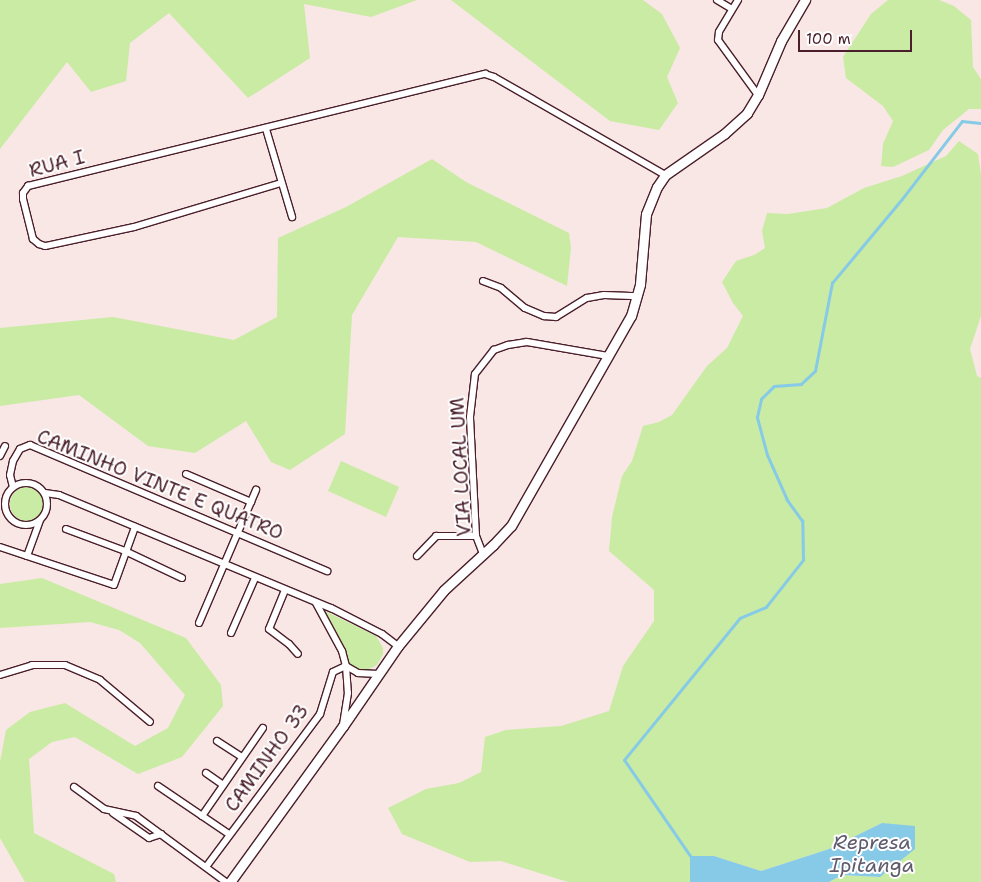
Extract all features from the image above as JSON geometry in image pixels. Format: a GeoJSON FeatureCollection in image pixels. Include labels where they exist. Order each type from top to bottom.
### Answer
{"type":"FeatureCollection","features":[{"type":"Feature","properties":{"kind":"main road"},"geometry":{"type":"LineString","coordinates":[[230,882],[343,726],[398,646],[444,590],[502,536],[517,515],[631,316],[638,296],[646,214],[651,200],[665,175],[739,121],[758,96],[781,41],[805,0]]}},
{"type":"Feature","properties":{"kind":"street"},"geometry":{"type":"LineString","coordinates":[[717,0],[732,9]]}},
{"type":"Feature","properties":{"kind":"street"},"geometry":{"type":"LineString","coordinates":[[738,0],[719,32],[718,40],[720,46],[758,96]]}},
{"type":"Feature","properties":{"kind":"street","name":"RUA I"},"geometry":{"type":"LineString","coordinates":[[281,183],[134,227],[45,246],[33,239],[23,199],[23,193],[28,186],[266,129],[479,74],[489,74],[665,175]]}},
{"type":"Feature","properties":{"kind":"street"},"geometry":{"type":"LineString","coordinates":[[266,129],[292,217]]}},
{"type":"Feature","properties":{"kind":"street"},"geometry":{"type":"LineString","coordinates":[[483,281],[501,288],[525,308],[544,316],[556,317],[587,298],[604,295],[638,296]]}},
{"type":"Feature","properties":{"kind":"street","name":"VIA LOCAL UM"},"geometry":{"type":"LineString","coordinates":[[483,554],[476,536],[470,399],[475,374],[484,360],[494,350],[508,345],[527,342],[608,356]]}},
{"type":"Feature","properties":{"kind":"street","name":"CAMINHO VINTE E QUATRO"},"geometry":{"type":"LineString","coordinates":[[13,487],[10,475],[13,460],[20,449],[30,445],[327,571]]}},
{"type":"Feature","properties":{"kind":"street"},"geometry":{"type":"LineString","coordinates":[[0,456],[5,446]]}},
{"type":"Feature","properties":{"kind":"street"},"geometry":{"type":"LineString","coordinates":[[186,474],[251,502]]}},
{"type":"Feature","properties":{"kind":"street"},"geometry":{"type":"LineString","coordinates":[[27,556],[48,505],[45,493],[34,483],[27,482],[13,487],[7,494],[5,502],[6,511],[11,518],[18,523],[26,525],[40,521]]}},
{"type":"Feature","properties":{"kind":"street"},"geometry":{"type":"LineString","coordinates":[[198,623],[222,564],[256,490]]}},
{"type":"Feature","properties":{"kind":"street"},"geometry":{"type":"LineString","coordinates":[[45,493],[59,495],[331,608],[382,634],[398,646]]}},
{"type":"Feature","properties":{"kind":"street"},"geometry":{"type":"LineString","coordinates":[[0,547],[114,585],[135,527]]}},
{"type":"Feature","properties":{"kind":"street"},"geometry":{"type":"LineString","coordinates":[[66,529],[125,551],[182,578]]}},
{"type":"Feature","properties":{"kind":"street"},"geometry":{"type":"LineString","coordinates":[[417,556],[436,536],[476,536]]}},
{"type":"Feature","properties":{"kind":"street"},"geometry":{"type":"LineString","coordinates":[[231,633],[255,578]]}},
{"type":"Feature","properties":{"kind":"street"},"geometry":{"type":"LineString","coordinates":[[285,590],[270,627],[271,632],[289,644],[298,654]]}},
{"type":"Feature","properties":{"kind":"street"},"geometry":{"type":"LineString","coordinates":[[316,603],[342,651],[346,666],[348,693],[343,726]]}},
{"type":"Feature","properties":{"kind":"street"},"geometry":{"type":"LineString","coordinates":[[0,675],[32,665],[65,665],[100,680],[150,722]]}},
{"type":"Feature","properties":{"kind":"street"},"geometry":{"type":"LineString","coordinates":[[346,666],[358,673],[378,674]]}},
{"type":"Feature","properties":{"kind":"street","name":"CAMINHO 33"},"geometry":{"type":"LineString","coordinates":[[206,868],[229,834],[320,714],[333,672],[346,666]]}},
{"type":"Feature","properties":{"kind":"street"},"geometry":{"type":"LineString","coordinates":[[202,816],[262,728]]}},
{"type":"Feature","properties":{"kind":"street"},"geometry":{"type":"LineString","coordinates":[[217,741],[242,757]]}},
{"type":"Feature","properties":{"kind":"street"},"geometry":{"type":"LineString","coordinates":[[206,773],[223,785]]}},
{"type":"Feature","properties":{"kind":"street"},"geometry":{"type":"LineString","coordinates":[[158,786],[229,834]]}},
{"type":"Feature","properties":{"kind":"street"},"geometry":{"type":"LineString","coordinates":[[74,787],[104,809],[112,812],[132,814],[226,882]]}},
{"type":"Feature","properties":{"kind":"street"},"geometry":{"type":"LineString","coordinates":[[112,812],[148,838],[161,834]]}},
{"type":"Feature","properties":{"kind":"green space"},"geometry":{"type":"Polygon","coordinates":[[[0,0],[417,0],[371,17],[304,4],[310,58],[248,98],[169,13],[130,43],[126,81],[91,92],[67,62],[0,149],[0,0]]]}},
{"type":"Feature","properties":{"kind":"green space"},"geometry":{"type":"Polygon","coordinates":[[[451,0],[643,0],[662,14],[680,48],[667,77],[678,103],[659,130],[610,121],[451,0]]]}},
{"type":"Feature","properties":{"kind":"green space"},"geometry":{"type":"Polygon","coordinates":[[[888,0],[939,0],[954,6],[971,20],[973,67],[981,79],[981,109],[969,109],[943,130],[929,150],[893,167],[881,166],[883,144],[893,121],[883,106],[846,78],[843,57],[871,14],[888,0]]]}},
{"type":"Feature","properties":{"kind":"green space"},"geometry":{"type":"Polygon","coordinates":[[[959,141],[978,154],[981,174],[981,316],[970,349],[977,376],[981,378],[981,882],[829,882],[842,875],[880,877],[882,823],[829,849],[761,871],[714,856],[690,856],[690,882],[568,882],[501,861],[470,862],[402,834],[388,808],[426,789],[459,783],[481,772],[485,737],[506,730],[561,726],[609,711],[623,666],[654,621],[654,590],[609,551],[612,517],[622,476],[632,461],[643,426],[659,422],[672,415],[707,366],[727,348],[743,316],[733,303],[722,282],[736,261],[754,255],[765,248],[762,231],[767,213],[788,214],[827,208],[864,188],[902,176],[946,156],[959,141]]]}},
{"type":"Feature","properties":{"kind":"green space"},"geometry":{"type":"Polygon","coordinates":[[[432,159],[466,182],[569,233],[571,248],[567,286],[476,242],[398,237],[352,315],[345,434],[290,470],[271,462],[246,421],[195,453],[148,446],[79,395],[0,406],[0,328],[113,317],[234,340],[277,317],[278,238],[346,207],[432,159]]]}},
{"type":"Feature","properties":{"kind":"green space"},"geometry":{"type":"Polygon","coordinates":[[[341,461],[399,487],[386,517],[328,491],[341,461]]]}},
{"type":"Feature","properties":{"kind":"green space"},"geometry":{"type":"Polygon","coordinates":[[[27,487],[34,488],[39,492],[43,497],[43,511],[39,516],[34,520],[27,521],[20,520],[15,516],[11,511],[10,504],[11,497],[15,492],[20,488],[27,487]]]}},
{"type":"Feature","properties":{"kind":"green space"},"geometry":{"type":"Polygon","coordinates":[[[42,578],[186,638],[221,685],[223,706],[182,757],[138,774],[75,737],[52,742],[29,759],[34,833],[114,874],[116,882],[25,882],[0,838],[0,762],[6,730],[30,712],[65,703],[135,746],[168,728],[185,695],[140,643],[119,630],[90,622],[0,628],[0,584],[42,578]]]}},
{"type":"Feature","properties":{"kind":"green space"},"geometry":{"type":"Polygon","coordinates":[[[325,611],[376,636],[383,648],[383,654],[377,665],[365,671],[358,670],[348,663],[337,633],[323,613],[325,611]]]}},
{"type":"Feature","properties":{"kind":"water","name":"Represa Ipitanga"},"geometry":{"type":"Polygon","coordinates":[[[882,823],[915,826],[915,849],[880,877],[842,875],[829,882],[690,882],[690,856],[714,856],[761,871],[829,849],[882,823]]]}},
{"type":"Feature","properties":{"kind":"waterway"},"geometry":{"type":"LineString","coordinates":[[690,856],[624,760],[740,618],[766,607],[803,560],[802,521],[787,500],[767,455],[757,417],[761,399],[774,386],[801,384],[815,371],[832,283],[902,199],[962,121],[981,123]]}}]}
